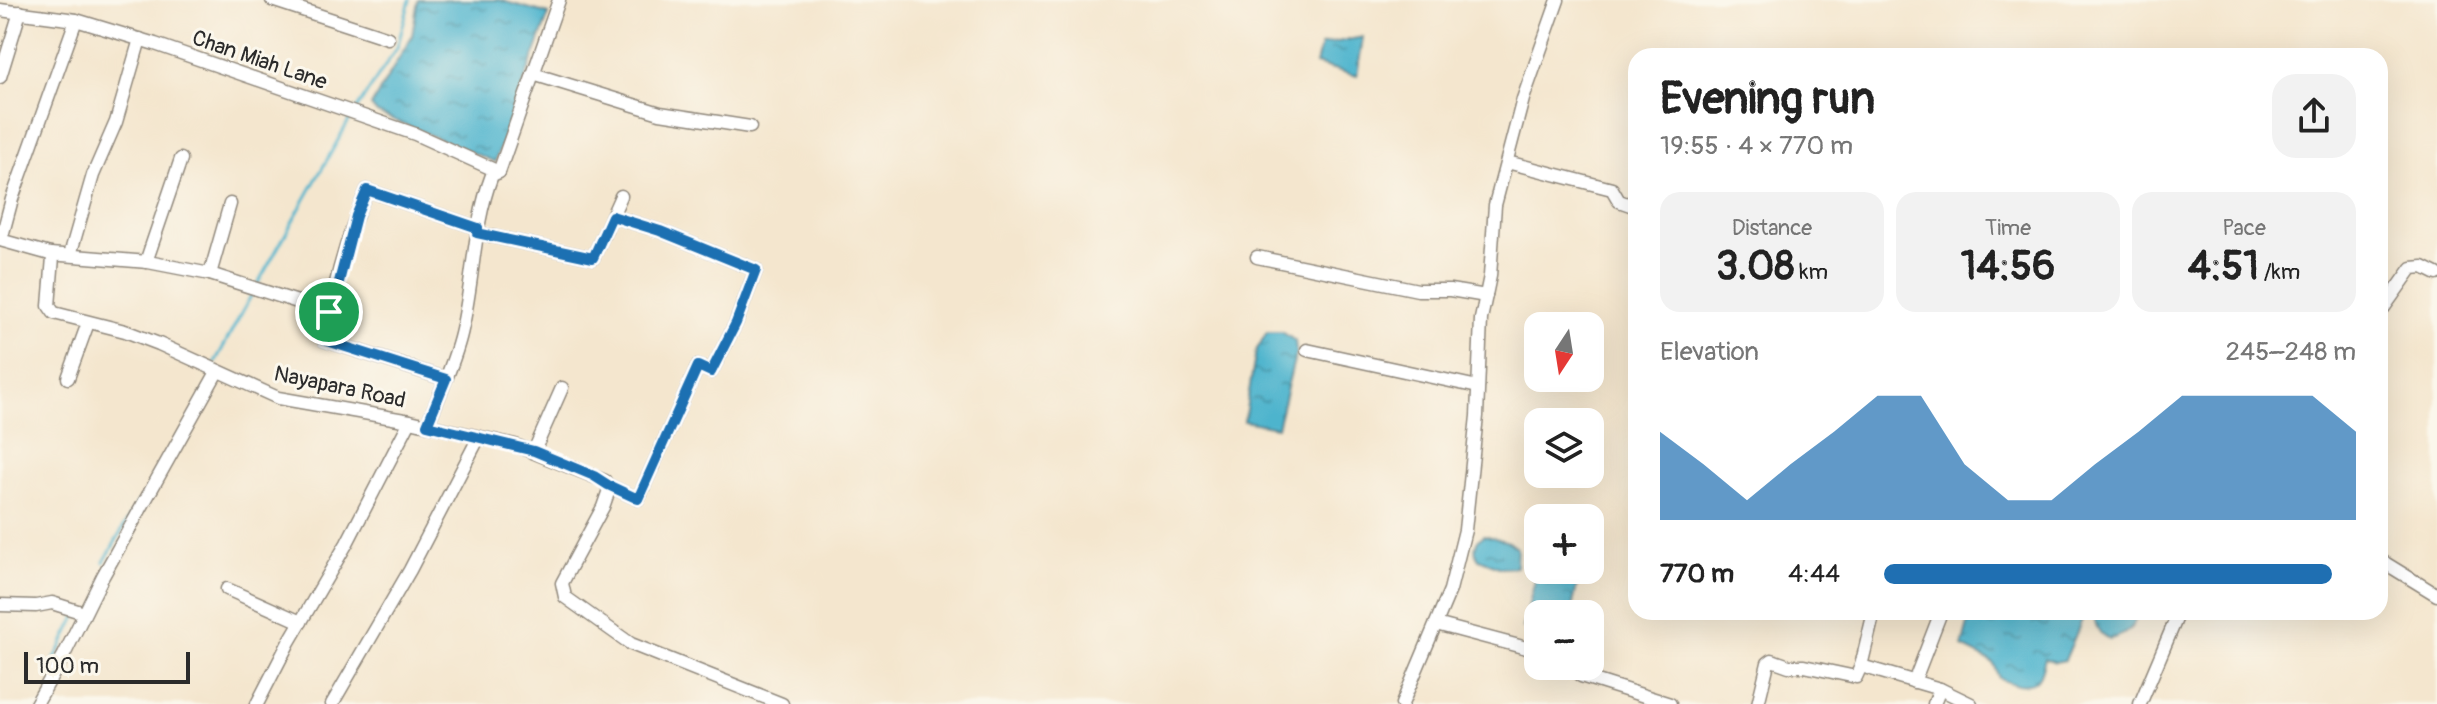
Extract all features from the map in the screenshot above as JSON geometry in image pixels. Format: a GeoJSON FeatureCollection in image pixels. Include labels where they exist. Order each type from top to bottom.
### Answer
{"type":"FeatureCollection","features":[{"type":"Feature","properties":{"kind":"street"},"geometry":{"type":"LineString","coordinates":[[272,0],[388,38]]}},
{"type":"Feature","properties":{"kind":"street"},"geometry":{"type":"LineString","coordinates":[[427,425],[460,337],[477,230],[488,186],[492,175],[499,172],[559,0]]}},
{"type":"Feature","properties":{"kind":"street"},"geometry":{"type":"LineString","coordinates":[[1402,704],[1450,590],[1465,530],[1481,319],[1490,276],[1495,205],[1523,99],[1558,0]]}},
{"type":"Feature","properties":{"kind":"street","name":"Chan Miah Lane"},"geometry":{"type":"LineString","coordinates":[[0,10],[76,20],[140,39],[415,134],[499,172]]}},
{"type":"Feature","properties":{"kind":"street"},"geometry":{"type":"LineString","coordinates":[[0,77],[20,12]]}},
{"type":"Feature","properties":{"kind":"street"},"geometry":{"type":"LineString","coordinates":[[76,20],[0,240],[50,254],[146,262],[210,274],[329,312]]}},
{"type":"Feature","properties":{"kind":"street"},"geometry":{"type":"LineString","coordinates":[[70,255],[93,175],[116,122],[140,39]]}},
{"type":"Feature","properties":{"kind":"street"},"geometry":{"type":"LineString","coordinates":[[533,74],[660,113],[750,127]]}},
{"type":"Feature","properties":{"kind":"street"},"geometry":{"type":"LineString","coordinates":[[146,262],[181,159]]}},
{"type":"Feature","properties":{"kind":"street"},"geometry":{"type":"LineString","coordinates":[[1507,162],[1611,188],[1619,201],[1628,204]]}},
{"type":"Feature","properties":{"kind":"street"},"geometry":{"type":"LineString","coordinates":[[446,379],[324,340],[356,216],[367,190],[477,230],[593,258],[621,196]]}},
{"type":"Feature","properties":{"kind":"street"},"geometry":{"type":"LineString","coordinates":[[210,274],[230,204]]}},
{"type":"Feature","properties":{"kind":"street","name":"Nayapara Road"},"geometry":{"type":"LineString","coordinates":[[50,254],[55,262],[51,310],[159,344],[278,398],[410,421],[534,451],[594,476],[638,499],[698,366],[711,372],[730,335],[756,270],[660,231],[612,216]]}},
{"type":"Feature","properties":{"kind":"street"},"geometry":{"type":"LineString","coordinates":[[1257,257],[1418,290],[1450,290],[1486,296]]}},
{"type":"Feature","properties":{"kind":"street"},"geometry":{"type":"LineString","coordinates":[[2388,302],[2412,268],[2423,267],[2437,274]]}},
{"type":"Feature","properties":{"kind":"street"},"geometry":{"type":"LineString","coordinates":[[68,378],[88,323]]}},
{"type":"Feature","properties":{"kind":"street"},"geometry":{"type":"LineString","coordinates":[[1307,350],[1478,387]]}},
{"type":"Feature","properties":{"kind":"street"},"geometry":{"type":"LineString","coordinates":[[36,704],[217,372]]}},
{"type":"Feature","properties":{"kind":"street"},"geometry":{"type":"LineString","coordinates":[[534,451],[562,388]]}},
{"type":"Feature","properties":{"kind":"street"},"geometry":{"type":"LineString","coordinates":[[257,704],[347,543],[410,421]]}},
{"type":"Feature","properties":{"kind":"street"},"geometry":{"type":"LineString","coordinates":[[332,704],[410,570],[479,437]]}},
{"type":"Feature","properties":{"kind":"street"},"geometry":{"type":"LineString","coordinates":[[608,485],[603,507],[562,583],[565,597],[631,644],[782,704]]}},
{"type":"Feature","properties":{"kind":"street"},"geometry":{"type":"LineString","coordinates":[[2388,565],[2437,595]]}},
{"type":"Feature","properties":{"kind":"street"},"geometry":{"type":"LineString","coordinates":[[227,589],[301,622]]}},
{"type":"Feature","properties":{"kind":"street"},"geometry":{"type":"LineString","coordinates":[[0,605],[52,603],[84,613]]}},
{"type":"Feature","properties":{"kind":"street"},"geometry":{"type":"LineString","coordinates":[[1758,704],[1770,660],[1856,677],[1872,620]]}},
{"type":"Feature","properties":{"kind":"street"},"geometry":{"type":"LineString","coordinates":[[1914,682],[1938,620]]}},
{"type":"Feature","properties":{"kind":"street"},"geometry":{"type":"LineString","coordinates":[[2140,704],[2176,620]]}},
{"type":"Feature","properties":{"kind":"street"},"geometry":{"type":"LineString","coordinates":[[1436,624],[1524,647]]}},
{"type":"Feature","properties":{"kind":"street"},"geometry":{"type":"LineString","coordinates":[[1861,666],[1940,689],[1971,704]]}},
{"type":"Feature","properties":{"kind":"street"},"geometry":{"type":"LineString","coordinates":[[1594,680],[1670,704]]}},
{"type":"Feature","properties":{"kind":"street"},"geometry":{"type":"LineString","coordinates":[[1934,704],[1940,689]]}},
{"type":"Feature","properties":{"kind":"water"},"geometry":{"type":"Polygon","coordinates":[[[418,0],[499,0],[549,14],[495,162],[377,113],[371,106],[412,36],[418,0]]]}},
{"type":"Feature","properties":{"kind":"water"},"geometry":{"type":"Polygon","coordinates":[[[1363,37],[1357,76],[1316,64],[1321,45],[1363,37]]]}},
{"type":"Feature","properties":{"kind":"water"},"geometry":{"type":"Polygon","coordinates":[[[1267,332],[1282,332],[1295,341],[1296,352],[1277,427],[1244,421],[1256,351],[1267,332]]]}},
{"type":"Feature","properties":{"kind":"water"},"geometry":{"type":"Polygon","coordinates":[[[1484,535],[1509,542],[1517,548],[1516,567],[1501,568],[1479,559],[1476,546],[1484,535]]]}},
{"type":"Feature","properties":{"kind":"water"},"geometry":{"type":"Polygon","coordinates":[[[1534,584],[1577,584],[1574,600],[1530,600],[1534,584]]]}},
{"type":"Feature","properties":{"kind":"water"},"geometry":{"type":"Polygon","coordinates":[[[1969,620],[2082,620],[2065,660],[2055,662],[2045,658],[2038,678],[2030,683],[2020,684],[1999,678],[1993,663],[1962,647],[1969,620]]]}},
{"type":"Feature","properties":{"kind":"water"},"geometry":{"type":"Polygon","coordinates":[[[2095,620],[2135,620],[2128,630],[2110,639],[2098,628],[2095,620]]]}},
{"type":"Feature","properties":{"kind":"waterway"},"geometry":{"type":"LineString","coordinates":[[355,111],[397,48],[410,0]]}},
{"type":"Feature","properties":{"kind":"waterway"},"geometry":{"type":"LineString","coordinates":[[257,285],[351,117]]}},
{"type":"Feature","properties":{"kind":"waterway"},"geometry":{"type":"LineString","coordinates":[[213,366],[253,292]]}},
{"type":"Feature","properties":{"kind":"waterway"},"geometry":{"type":"LineString","coordinates":[[104,562],[138,502]]}},
{"type":"Feature","properties":{"kind":"waterway"},"geometry":{"type":"LineString","coordinates":[[52,665],[77,615]]}},
{"type":"Feature","properties":{"kind":"route"},"geometry":{"type":"LineString","coordinates":[[367,190],[478,228],[477,233],[593,258],[612,216],[660,231],[756,270],[736,323],[711,372],[698,366],[638,499],[605,481],[534,451],[427,425],[446,379],[324,340],[329,312],[356,216],[367,190]]}}]}
